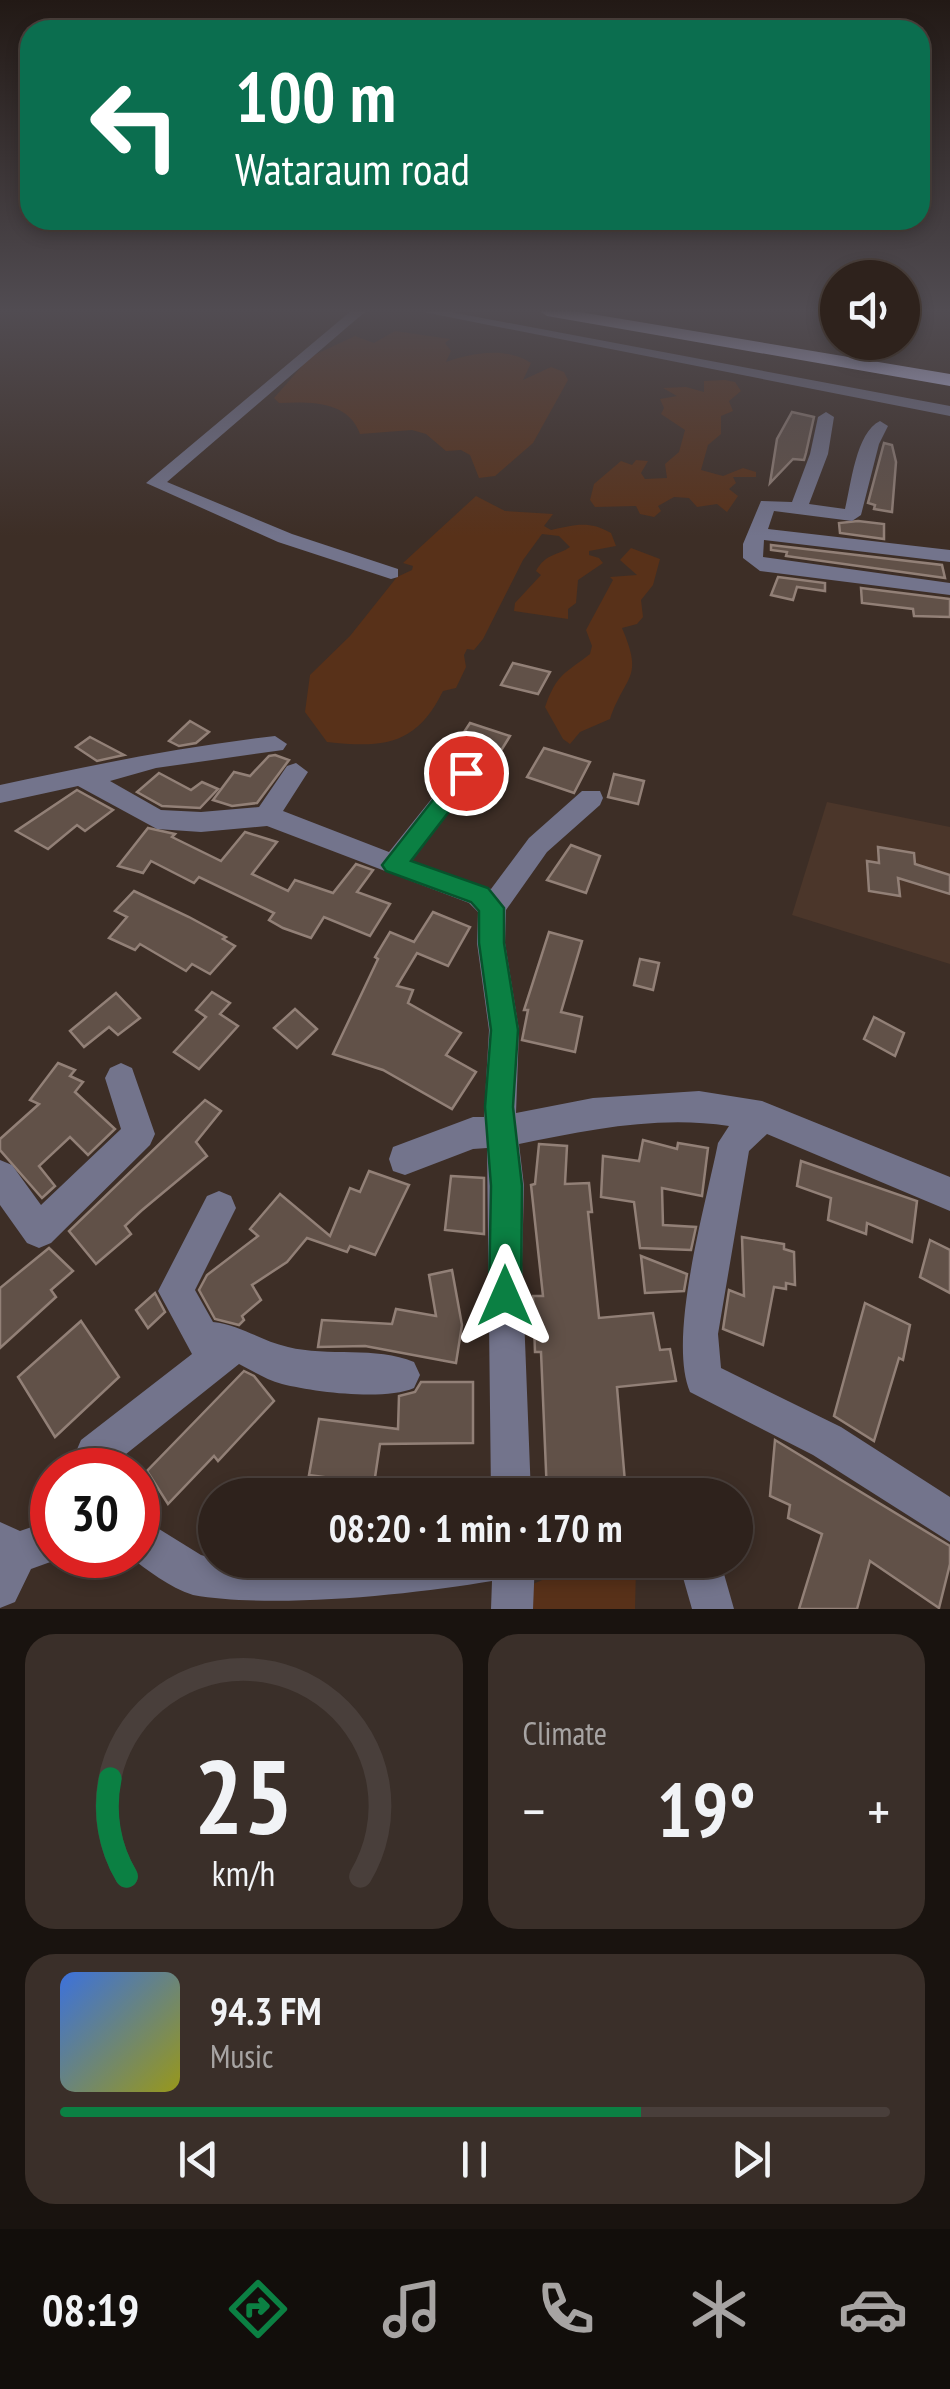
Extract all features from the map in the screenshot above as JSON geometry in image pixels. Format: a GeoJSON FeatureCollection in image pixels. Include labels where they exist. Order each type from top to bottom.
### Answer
{"type":"FeatureCollection","features":[{"type":"Feature","properties":{"kind":"street"},"geometry":{"type":"LineString","coordinates":[[270,386],[155,484],[285,538],[391,573]]}},
{"type":"Feature","properties":{"kind":"street"},"geometry":{"type":"LineString","coordinates":[[817,386],[950,412]]}},
{"type":"Feature","properties":{"kind":"street"},"geometry":{"type":"LineString","coordinates":[[798,510],[820,454],[826,417]]}},
{"type":"Feature","properties":{"kind":"street"},"geometry":{"type":"LineString","coordinates":[[880,426],[871,444],[852,515],[766,505],[753,558],[760,565],[950,588]]}},
{"type":"Feature","properties":{"kind":"street"},"geometry":{"type":"LineString","coordinates":[[757,533],[950,556]]}},
{"type":"Feature","properties":{"kind":"street"},"geometry":{"type":"LineString","coordinates":[[0,794],[104,774],[156,759],[275,744]]}},
{"type":"Feature","properties":{"kind":"street"},"geometry":{"type":"LineString","coordinates":[[269,816],[296,772]]}},
{"type":"Feature","properties":{"kind":"street"},"geometry":{"type":"LineString","coordinates":[[394,865],[466,773]]}},
{"type":"Feature","properties":{"kind":"street"},"geometry":{"type":"LineString","coordinates":[[81,776],[158,818],[201,822],[269,816],[480,895],[492,908]]}},
{"type":"Feature","properties":{"kind":"street"},"geometry":{"type":"LineString","coordinates":[[511,1478],[505,1301],[507,1186],[501,1132],[504,1030],[492,943],[492,908],[538,845],[591,798]]}},
{"type":"Feature","properties":{"kind":"street"},"geometry":{"type":"LineString","coordinates":[[0,1178],[39,1232],[140,1134],[122,1078]]}},
{"type":"Feature","properties":{"kind":"street"},"geometry":{"type":"LineString","coordinates":[[405,1160],[473,1134],[592,1113],[699,1106],[762,1116],[950,1194]]}},
{"type":"Feature","properties":{"kind":"street"},"geometry":{"type":"LineString","coordinates":[[762,1116],[734,1143],[700,1334],[703,1379],[827,1440],[950,1521]]}},
{"type":"Feature","properties":{"kind":"street"},"geometry":{"type":"LineString","coordinates":[[218,1208],[176,1291],[202,1339],[236,1343],[280,1365],[323,1372],[401,1375]]}},
{"type":"Feature","properties":{"kind":"street"},"geometry":{"type":"LineString","coordinates":[[103,1448],[236,1343]]}},
{"type":"Feature","properties":{"kind":"street"},"geometry":{"type":"LineString","coordinates":[[160,1551],[198,1575]]}},
{"type":"Feature","properties":{"kind":"street"},"geometry":{"type":"LineString","coordinates":[[211,1578],[241,1584],[350,1578]]}},
{"type":"Feature","properties":{"kind":"street"},"geometry":{"type":"LineString","coordinates":[[512,1609],[513,1578]]}},
{"type":"Feature","properties":{"kind":"street"},"geometry":{"type":"LineString","coordinates":[[704,1578],[713,1609]]}},
{"type":"Feature","properties":{"kind":"shaded area"},"geometry":{"type":"Polygon","coordinates":[[[284,386],[565,386],[533,443],[495,476],[479,478],[470,455],[461,450],[446,451],[426,434],[412,430],[360,434],[354,423],[337,409],[315,403],[279,403],[274,398],[284,386]]]}},
{"type":"Feature","properties":{"kind":"shaded area"},"geometry":{"type":"Polygon","coordinates":[[[704,386],[738,386],[741,391],[729,401],[733,411],[721,416],[721,434],[708,445],[701,470],[723,476],[743,468],[756,472],[756,477],[733,477],[736,483],[729,489],[738,496],[727,512],[717,504],[697,507],[689,498],[674,497],[658,506],[661,511],[654,517],[640,514],[636,506],[595,507],[590,500],[594,484],[621,461],[632,465],[636,460],[648,461],[641,473],[645,479],[667,478],[665,464],[679,452],[685,430],[661,414],[664,408],[660,399],[677,396],[663,388],[686,387],[704,392],[704,386]]]}},
{"type":"Feature","properties":{"kind":"shaded area"},"geometry":{"type":"Polygon","coordinates":[[[476,496],[505,511],[553,514],[544,526],[551,530],[596,526],[611,533],[616,546],[589,551],[589,555],[603,563],[578,580],[576,603],[568,609],[568,619],[514,611],[515,603],[541,575],[536,571],[540,565],[570,547],[559,536],[542,534],[523,560],[483,639],[474,650],[467,649],[466,667],[456,688],[443,691],[421,723],[409,733],[381,743],[327,742],[305,712],[310,675],[350,636],[397,577],[412,570],[413,566],[403,563],[476,496]]]}},
{"type":"Feature","properties":{"kind":"shaded area"},"geometry":{"type":"Polygon","coordinates":[[[631,548],[660,559],[653,585],[641,600],[643,617],[637,624],[622,628],[632,658],[630,676],[610,719],[580,732],[570,744],[563,739],[545,707],[557,681],[590,654],[592,646],[586,630],[613,580],[610,577],[637,575],[620,560],[631,548]]]}},
{"type":"Feature","properties":{"kind":"shaded area"},"geometry":{"type":"Polygon","coordinates":[[[827,802],[950,827],[950,964],[792,915],[827,802]]]}},
{"type":"Feature","properties":{"kind":"shaded area"},"geometry":{"type":"Polygon","coordinates":[[[547,1578],[636,1578],[635,1609],[528,1609],[526,1587],[547,1578]]]}},
{"type":"Feature","properties":{"kind":"building"},"geometry":{"type":"Polygon","coordinates":[[[792,412],[814,417],[804,460],[793,459],[770,483],[777,439],[792,412]]]}},
{"type":"Feature","properties":{"kind":"building"},"geometry":{"type":"Polygon","coordinates":[[[884,443],[892,445],[896,462],[892,512],[874,509],[875,505],[868,503],[884,443]]]}},
{"type":"Feature","properties":{"kind":"building"},"geometry":{"type":"Polygon","coordinates":[[[839,523],[884,524],[884,539],[840,533],[839,523]]]}},
{"type":"Feature","properties":{"kind":"building"},"geometry":{"type":"Polygon","coordinates":[[[771,545],[942,565],[945,578],[786,556],[787,552],[771,550],[771,545]]]}},
{"type":"Feature","properties":{"kind":"building"},"geometry":{"type":"Polygon","coordinates":[[[778,577],[825,583],[825,591],[797,587],[793,600],[771,595],[778,577]]]}},
{"type":"Feature","properties":{"kind":"building"},"geometry":{"type":"Polygon","coordinates":[[[861,588],[950,599],[950,617],[914,616],[913,609],[862,603],[861,588]]]}},
{"type":"Feature","properties":{"kind":"building"},"geometry":{"type":"Polygon","coordinates":[[[513,663],[550,672],[538,694],[501,685],[513,663]]]}},
{"type":"Feature","properties":{"kind":"building"},"geometry":{"type":"Polygon","coordinates":[[[190,721],[209,732],[196,743],[179,746],[169,741],[190,721]]]}},
{"type":"Feature","properties":{"kind":"building"},"geometry":{"type":"Polygon","coordinates":[[[470,723],[510,736],[494,762],[453,749],[470,723]]]}},
{"type":"Feature","properties":{"kind":"building"},"geometry":{"type":"Polygon","coordinates":[[[90,737],[124,755],[97,761],[76,747],[90,737]]]}},
{"type":"Feature","properties":{"kind":"building"},"geometry":{"type":"Polygon","coordinates":[[[544,748],[590,762],[574,793],[527,777],[544,748]]]}},
{"type":"Feature","properties":{"kind":"building"},"geometry":{"type":"Polygon","coordinates":[[[269,756],[289,760],[257,803],[232,806],[213,800],[234,772],[250,776],[269,756]]]}},
{"type":"Feature","properties":{"kind":"building"},"geometry":{"type":"Polygon","coordinates":[[[159,773],[191,790],[202,782],[218,789],[200,808],[162,806],[137,792],[159,773]]]}},
{"type":"Feature","properties":{"kind":"building"},"geometry":{"type":"Polygon","coordinates":[[[614,774],[644,781],[638,804],[608,797],[614,774]]]}},
{"type":"Feature","properties":{"kind":"building"},"geometry":{"type":"Polygon","coordinates":[[[77,790],[113,810],[85,831],[77,825],[48,849],[16,831],[77,790]]]}},
{"type":"Feature","properties":{"kind":"building"},"geometry":{"type":"Polygon","coordinates":[[[148,828],[175,834],[172,837],[221,861],[245,832],[277,842],[252,874],[288,891],[295,880],[333,893],[356,864],[373,870],[357,892],[390,904],[370,936],[324,917],[311,938],[283,928],[269,920],[274,913],[199,877],[194,883],[151,861],[143,873],[118,866],[148,828]]]}},
{"type":"Feature","properties":{"kind":"building"},"geometry":{"type":"Polygon","coordinates":[[[571,845],[600,856],[586,893],[547,880],[571,845]]]}},
{"type":"Feature","properties":{"kind":"building"},"geometry":{"type":"Polygon","coordinates":[[[878,847],[914,853],[915,864],[950,875],[950,894],[898,878],[900,896],[869,891],[867,861],[879,863],[878,847]]]}},
{"type":"Feature","properties":{"kind":"building"},"geometry":{"type":"Polygon","coordinates":[[[134,891],[226,937],[223,939],[235,946],[210,974],[192,964],[186,971],[140,944],[135,950],[109,938],[127,917],[115,911],[134,891]]]}},
{"type":"Feature","properties":{"kind":"building"},"geometry":{"type":"Polygon","coordinates":[[[433,912],[470,927],[448,966],[417,953],[397,986],[413,990],[408,1003],[461,1033],[446,1055],[476,1072],[452,1109],[383,1070],[333,1054],[378,959],[375,957],[390,932],[414,942],[433,912]]]}},
{"type":"Feature","properties":{"kind":"building"},"geometry":{"type":"Polygon","coordinates":[[[549,932],[582,941],[561,1012],[582,1017],[575,1052],[522,1040],[528,1010],[524,1010],[549,932]]]}},
{"type":"Feature","properties":{"kind":"building"},"geometry":{"type":"Polygon","coordinates":[[[640,959],[659,963],[653,990],[634,985],[640,959]]]}},
{"type":"Feature","properties":{"kind":"building"},"geometry":{"type":"Polygon","coordinates":[[[212,992],[230,1003],[220,1014],[238,1026],[199,1069],[174,1052],[206,1017],[196,1010],[212,992]]]}},
{"type":"Feature","properties":{"kind":"building"},"geometry":{"type":"Polygon","coordinates":[[[116,993],[140,1018],[118,1035],[109,1027],[84,1047],[70,1031],[116,993]]]}},
{"type":"Feature","properties":{"kind":"building"},"geometry":{"type":"Polygon","coordinates":[[[295,1009],[317,1029],[297,1048],[274,1028],[295,1009]]]}},
{"type":"Feature","properties":{"kind":"building"},"geometry":{"type":"Polygon","coordinates":[[[874,1017],[904,1033],[895,1056],[864,1039],[874,1017]]]}},
{"type":"Feature","properties":{"kind":"building"},"geometry":{"type":"Polygon","coordinates":[[[58,1063],[75,1070],[70,1076],[83,1082],[75,1092],[115,1129],[88,1155],[70,1137],[39,1166],[55,1186],[42,1198],[0,1150],[0,1139],[39,1104],[30,1100],[58,1063]]]}},
{"type":"Feature","properties":{"kind":"building"},"geometry":{"type":"Polygon","coordinates":[[[205,1100],[221,1111],[196,1142],[207,1156],[125,1226],[131,1234],[96,1264],[69,1231],[205,1100]]]}},
{"type":"Feature","properties":{"kind":"building"},"geometry":{"type":"Polygon","coordinates":[[[643,1140],[677,1149],[678,1143],[708,1148],[702,1196],[662,1188],[663,1225],[696,1227],[691,1250],[640,1248],[634,1202],[601,1197],[603,1156],[639,1161],[643,1140]]]}},
{"type":"Feature","properties":{"kind":"building"},"geometry":{"type":"Polygon","coordinates":[[[539,1144],[567,1146],[565,1184],[589,1183],[592,1212],[588,1212],[599,1318],[653,1313],[660,1350],[670,1349],[676,1381],[617,1387],[625,1478],[546,1478],[541,1352],[535,1352],[533,1296],[543,1296],[531,1185],[535,1184],[539,1144]]]}},
{"type":"Feature","properties":{"kind":"building"},"geometry":{"type":"Polygon","coordinates":[[[801,1161],[917,1201],[912,1242],[867,1223],[866,1234],[828,1220],[831,1198],[797,1186],[801,1161]]]}},
{"type":"Feature","properties":{"kind":"building"},"geometry":{"type":"Polygon","coordinates":[[[369,1171],[409,1185],[375,1255],[350,1246],[347,1252],[307,1238],[287,1262],[252,1285],[261,1300],[242,1316],[244,1320],[239,1325],[215,1319],[199,1290],[207,1275],[258,1236],[250,1229],[280,1194],[330,1236],[350,1188],[360,1192],[369,1171]]]}},
{"type":"Feature","properties":{"kind":"building"},"geometry":{"type":"Polygon","coordinates":[[[451,1176],[484,1178],[484,1234],[445,1230],[451,1176]]]}},
{"type":"Feature","properties":{"kind":"building"},"geometry":{"type":"Polygon","coordinates":[[[742,1237],[784,1244],[784,1249],[794,1252],[795,1285],[786,1283],[786,1289],[774,1287],[763,1345],[723,1329],[729,1290],[744,1296],[742,1237]]]}},
{"type":"Feature","properties":{"kind":"building"},"geometry":{"type":"Polygon","coordinates":[[[930,1240],[950,1250],[950,1293],[920,1277],[930,1240]]]}},
{"type":"Feature","properties":{"kind":"building"},"geometry":{"type":"Polygon","coordinates":[[[49,1248],[73,1271],[51,1290],[56,1297],[0,1348],[0,1288],[49,1248]]]}},
{"type":"Feature","properties":{"kind":"building"},"geometry":{"type":"Polygon","coordinates":[[[641,1256],[687,1274],[684,1291],[645,1293],[641,1256]]]}},
{"type":"Feature","properties":{"kind":"building"},"geometry":{"type":"Polygon","coordinates":[[[452,1270],[462,1325],[456,1363],[365,1346],[318,1347],[322,1320],[392,1324],[396,1309],[436,1316],[429,1275],[452,1270]]]}},
{"type":"Feature","properties":{"kind":"building"},"geometry":{"type":"Polygon","coordinates":[[[155,1293],[165,1312],[148,1328],[136,1310],[155,1293]]]}},
{"type":"Feature","properties":{"kind":"building"},"geometry":{"type":"Polygon","coordinates":[[[865,1303],[910,1325],[903,1360],[899,1358],[874,1441],[834,1416],[865,1303]]]}},
{"type":"Feature","properties":{"kind":"building"},"geometry":{"type":"Polygon","coordinates":[[[81,1321],[119,1377],[55,1437],[18,1377],[81,1321]]]}},
{"type":"Feature","properties":{"kind":"building"},"geometry":{"type":"Polygon","coordinates":[[[244,1371],[254,1376],[274,1401],[218,1461],[214,1456],[168,1504],[160,1491],[160,1458],[244,1371]]]}},
{"type":"Feature","properties":{"kind":"building"},"geometry":{"type":"Polygon","coordinates":[[[421,1382],[473,1382],[473,1443],[380,1444],[375,1478],[309,1475],[319,1419],[398,1429],[399,1396],[415,1392],[421,1382]]]}},
{"type":"Feature","properties":{"kind":"building"},"geometry":{"type":"Polygon","coordinates":[[[775,1440],[950,1546],[950,1564],[939,1608],[870,1561],[857,1609],[799,1609],[822,1534],[788,1518],[790,1505],[770,1496],[775,1440]]]}},
{"type":"Feature","properties":{"kind":"route"},"geometry":{"type":"LineString","coordinates":[[466,773],[394,865],[480,895],[492,908],[492,943],[504,1030],[499,1107],[507,1186],[505,1296]]}}]}
